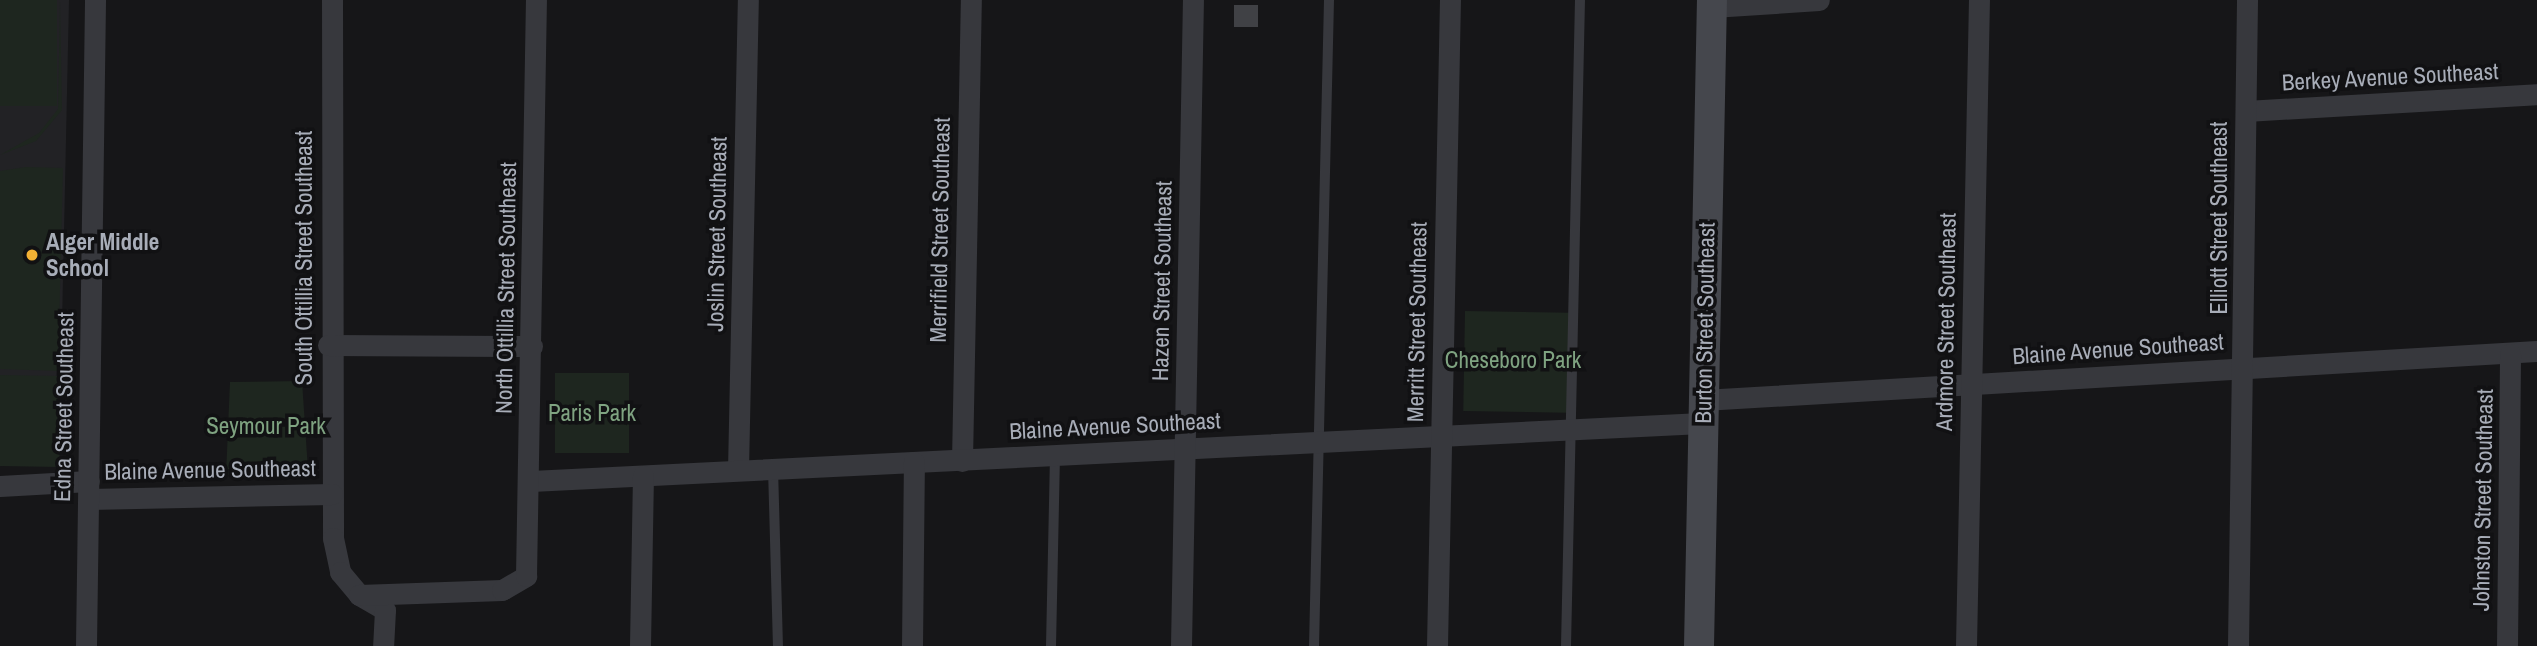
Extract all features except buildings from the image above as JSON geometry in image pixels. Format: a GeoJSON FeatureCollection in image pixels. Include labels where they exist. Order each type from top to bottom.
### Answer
{"type":"FeatureCollection","features":[{"type":"Feature","properties":{"kind":"main road","name":"Burton Street Southeast"},"geometry":{"type":"LineString","coordinates":[[1699,646],[1712,3]]}},
{"type":"Feature","properties":{"kind":"street","name":"Edna Street Southeast"},"geometry":{"type":"LineString","coordinates":[[86,646],[95,0]]}},
{"type":"Feature","properties":{"kind":"street","name":"South Ottillia Street Southeast"},"geometry":{"type":"LineString","coordinates":[[332,0],[328,345],[332,494],[336,558],[359,595]]}},
{"type":"Feature","properties":{"kind":"street","name":"North Ottillia Street Southeast"},"geometry":{"type":"LineString","coordinates":[[359,595],[502,590],[526,576],[531,481],[536,0]]}},
{"type":"Feature","properties":{"kind":"street","name":"Joslin Street Southeast"},"geometry":{"type":"LineString","coordinates":[[738,470],[748,0]]}},
{"type":"Feature","properties":{"kind":"street","name":"Merrifield Street Southeast"},"geometry":{"type":"LineString","coordinates":[[962,461],[971,0]]}},
{"type":"Feature","properties":{"kind":"street","name":"Hazen Street Southeast"},"geometry":{"type":"LineString","coordinates":[[1181,646],[1193,0]]}},
{"type":"Feature","properties":{"kind":"street","name":"Merritt Street Southeast"},"geometry":{"type":"LineString","coordinates":[[1437,646],[1450,0]]}},
{"type":"Feature","properties":{"kind":"street"},"geometry":{"type":"LineString","coordinates":[[1712,3],[1819,0]]}},
{"type":"Feature","properties":{"kind":"street","name":"Ardmore Street Southeast"},"geometry":{"type":"LineString","coordinates":[[1966,646],[1979,0]]}},
{"type":"Feature","properties":{"kind":"street","name":"Elliott Street Southeast"},"geometry":{"type":"LineString","coordinates":[[2238,646],[2245,368],[2247,0]]}},
{"type":"Feature","properties":{"kind":"street","name":"Berkey Avenue Southeast"},"geometry":{"type":"LineString","coordinates":[[2246,111],[2537,94]]}},
{"type":"Feature","properties":{"kind":"street"},"geometry":{"type":"LineString","coordinates":[[328,345],[532,345]]}},
{"type":"Feature","properties":{"kind":"street","name":"Blaine Avenue Southeast"},"geometry":{"type":"LineString","coordinates":[[531,481],[1571,429],[1702,411],[1970,385],[2537,351]]}},
{"type":"Feature","properties":{"kind":"street","name":"Johnston Street Southeast"},"geometry":{"type":"LineString","coordinates":[[2507,646],[2510,354]]}},
{"type":"Feature","properties":{"kind":"street"},"geometry":{"type":"LineString","coordinates":[[912,646],[914,461]]}},
{"type":"Feature","properties":{"kind":"street"},"geometry":{"type":"LineString","coordinates":[[640,646],[643,476]]}},
{"type":"Feature","properties":{"kind":"street","name":"Blaine Avenue Southeast"},"geometry":{"type":"LineString","coordinates":[[0,486],[332,494]]}},
{"type":"Feature","properties":{"kind":"street"},"geometry":{"type":"LineString","coordinates":[[359,595],[385,610],[383,646]]}},
{"type":"Feature","properties":{"kind":"lane"},"geometry":{"type":"LineString","coordinates":[[1314,646],[1329,0]]}},
{"type":"Feature","properties":{"kind":"lane"},"geometry":{"type":"LineString","coordinates":[[1566,646],[1580,0]]}},
{"type":"Feature","properties":{"kind":"lane"},"geometry":{"type":"LineString","coordinates":[[1051,646],[1055,455]]}},
{"type":"Feature","properties":{"kind":"lane"},"geometry":{"type":"LineString","coordinates":[[773,468],[778,646]]}},
{"type":"Feature","properties":{"kind":"shaded area","name":"Alger Middle School"},"geometry":{"type":"Polygon","coordinates":[[[0,0],[69,0],[59,463],[0,466],[0,0]]]}},
{"type":"Feature","properties":{"kind":"green space"},"geometry":{"type":"Polygon","coordinates":[[[0,0],[57,0],[57,106],[0,106],[0,0]]]}},
{"type":"Feature","properties":{"kind":"green space"},"geometry":{"type":"Polygon","coordinates":[[[60,0],[62,110],[36,141],[0,155],[39,133],[58,109],[60,0]]]}},
{"type":"Feature","properties":{"kind":"green space"},"geometry":{"type":"Polygon","coordinates":[[[26,167],[63,168],[58,371],[0,369],[0,171],[26,167]]]}},
{"type":"Feature","properties":{"kind":"green space","name":"Cheseboro Park"},"geometry":{"type":"Polygon","coordinates":[[[1465,311],[1570,313],[1568,413],[1463,411],[1465,311]]]}},
{"type":"Feature","properties":{"kind":"green space","name":"Paris Park"},"geometry":{"type":"Polygon","coordinates":[[[555,373],[629,373],[629,453],[555,453],[555,373]]]}},
{"type":"Feature","properties":{"kind":"green space"},"geometry":{"type":"Polygon","coordinates":[[[0,375],[61,376],[59,467],[0,466],[0,375]]]}},
{"type":"Feature","properties":{"kind":"green space","name":"Seymour Park"},"geometry":{"type":"Polygon","coordinates":[[[302,381],[308,470],[226,475],[230,382],[302,381]]]}},
{"type":"Feature","properties":{"kind":"place","name":"Alger Middle School"},"geometry":{"type":"Point","coordinates":[32,255]}}]}
